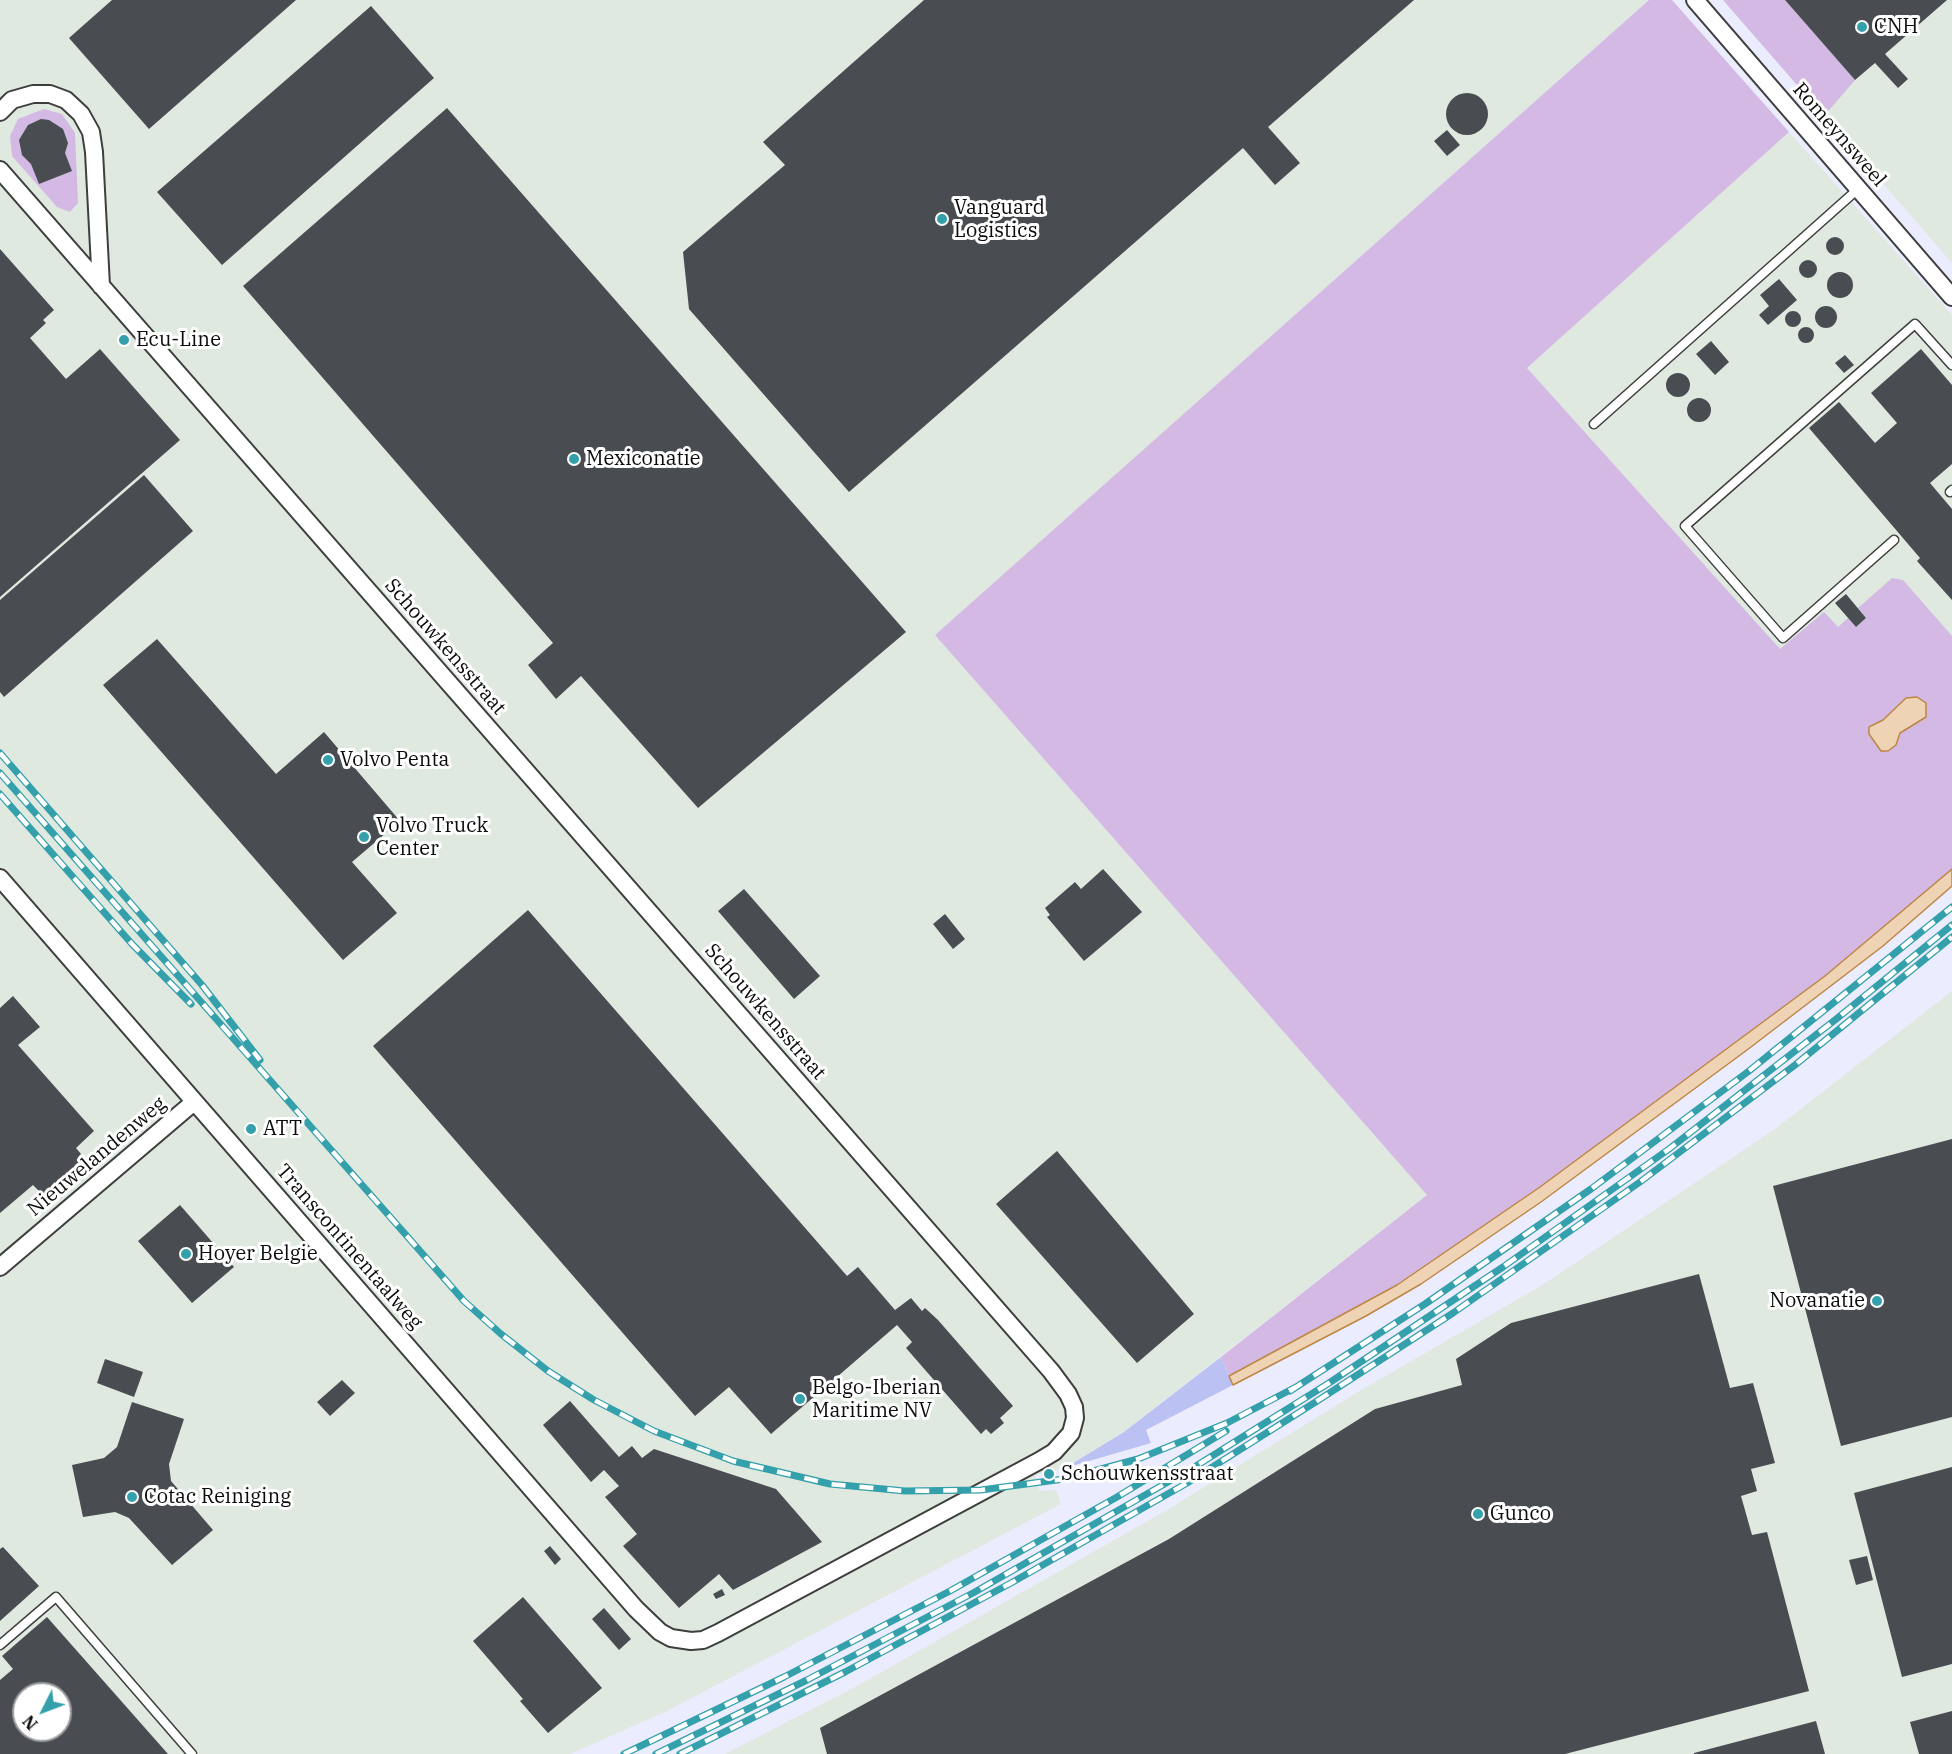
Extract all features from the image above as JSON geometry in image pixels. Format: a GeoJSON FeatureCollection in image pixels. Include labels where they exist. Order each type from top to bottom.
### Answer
{"type":"FeatureCollection","features":[{"type":"Feature","properties":{"kind":"street","name":"Romeynsweel"},"geometry":{"type":"LineString","coordinates":[[1695,0],[1952,297]]}},
{"type":"Feature","properties":{"kind":"street"},"geometry":{"type":"LineString","coordinates":[[0,112],[12,100],[33,94],[50,94],[66,100],[81,114],[91,132],[94,152],[101,286]]}},
{"type":"Feature","properties":{"kind":"street","name":"Schouwkensstraat"},"geometry":{"type":"LineString","coordinates":[[0,170],[1051,1371],[1068,1394],[1074,1407],[1075,1418],[1071,1433],[1054,1452],[1039,1461],[718,1634],[703,1640],[672,1638]]}},
{"type":"Feature","properties":{"kind":"street","name":"Transcontinentaalweg"},"geometry":{"type":"LineString","coordinates":[[0,878],[636,1609],[660,1632],[672,1638]]}},
{"type":"Feature","properties":{"kind":"street","name":"Nieuwelandenweg"},"geometry":{"type":"LineString","coordinates":[[0,1267],[194,1102]]}},
{"type":"Feature","properties":{"kind":"lane"},"geometry":{"type":"LineString","coordinates":[[1594,424],[1858,189]]}},
{"type":"Feature","properties":{"kind":"lane"},"geometry":{"type":"LineString","coordinates":[[1894,540],[1783,638],[1685,526],[1915,324],[1952,366]]}},
{"type":"Feature","properties":{"kind":"lane"},"geometry":{"type":"LineString","coordinates":[[0,1645],[56,1597],[192,1754]]}},
{"type":"Feature","properties":{"kind":"shaded area"},"geometry":{"type":"Polygon","coordinates":[[[0,0],[1649,0],[935,635],[1427,1195],[1124,1432],[1065,1468],[1035,1475],[1039,1491],[1056,1490],[1061,1504],[667,1711],[570,1754],[0,1754],[0,0]]]}},
{"type":"Feature","properties":{"kind":"shaded area"},"geometry":{"type":"Polygon","coordinates":[[[1649,0],[1672,0],[1789,132],[1527,368],[1780,649],[1824,612],[1838,627],[1848,618],[1856,627],[1866,618],[1858,608],[1892,578],[1903,580],[1952,636],[1952,886],[1847,974],[1541,1202],[1421,1284],[1366,1316],[1233,1385],[1221,1357],[1427,1195],[935,635],[1649,0]]]}},
{"type":"Feature","properties":{"kind":"shaded area"},"geometry":{"type":"Polygon","coordinates":[[[1723,0],[1952,0],[1952,263],[1824,116],[1723,0]]]}},
{"type":"Feature","properties":{"kind":"shaded area"},"geometry":{"type":"Polygon","coordinates":[[[1723,0],[1785,0],[1855,80],[1824,116],[1723,0]]]}},
{"type":"Feature","properties":{"kind":"shaded area"},"geometry":{"type":"Polygon","coordinates":[[[44,109],[62,114],[75,133],[78,203],[70,212],[57,207],[12,156],[10,136],[18,119],[44,109]]]}},
{"type":"Feature","properties":{"kind":"shaded area"},"geometry":{"type":"Polygon","coordinates":[[[1789,132],[1952,315],[1952,712],[1886,769],[1527,368],[1789,132]]]}},
{"type":"Feature","properties":{"kind":"shaded area"},"geometry":{"type":"Polygon","coordinates":[[[1917,697],[1926,703],[1926,717],[1900,733],[1896,745],[1888,751],[1881,751],[1869,734],[1869,727],[1883,720],[1906,698],[1917,697]]]}},
{"type":"Feature","properties":{"kind":"shaded area"},"geometry":{"type":"Polygon","coordinates":[[[1952,869],[1952,886],[1883,946],[1541,1202],[1421,1284],[1366,1316],[1233,1385],[1229,1376],[1397,1285],[1540,1187],[1825,976],[1952,869]]]}},
{"type":"Feature","properties":{"kind":"shaded area"},"geometry":{"type":"Polygon","coordinates":[[[1952,991],[1952,1754],[725,1754],[857,1686],[1167,1510],[1358,1392],[1544,1284],[1775,1129],[1952,991]]]}},
{"type":"Feature","properties":{"kind":"sand"},"geometry":{"type":"Polygon","coordinates":[[[1221,1357],[1233,1385],[1146,1430],[1151,1443],[1065,1468],[1124,1432],[1221,1357]]]}},
{"type":"Feature","properties":{"kind":"building"},"geometry":{"type":"Polygon","coordinates":[[[112,0],[296,0],[149,129],[69,38],[112,0]]]}},
{"type":"Feature","properties":{"kind":"building","name":"Vanguard Logistics"},"geometry":{"type":"Polygon","coordinates":[[[924,0],[1414,0],[1268,127],[1300,163],[1275,185],[1243,148],[849,492],[689,309],[683,252],[785,165],[763,142],[924,0]]]}},
{"type":"Feature","properties":{"kind":"building","name":"CNH"},"geometry":{"type":"Polygon","coordinates":[[[1785,0],[1947,0],[1885,54],[1908,79],[1898,88],[1875,63],[1855,80],[1785,0]]]}},
{"type":"Feature","properties":{"kind":"building"},"geometry":{"type":"Polygon","coordinates":[[[371,6],[434,78],[222,265],[157,192],[371,6]]]}},
{"type":"Feature","properties":{"kind":"building"},"geometry":{"type":"Polygon","coordinates":[[[1467,93],[1475,94],[1482,99],[1487,106],[1487,122],[1482,129],[1475,134],[1467,135],[1459,134],[1452,129],[1447,122],[1446,114],[1447,106],[1452,99],[1459,94],[1467,93]]]}},
{"type":"Feature","properties":{"kind":"building","name":"Mexiconatie"},"geometry":{"type":"Polygon","coordinates":[[[447,108],[906,632],[698,808],[581,676],[556,699],[528,665],[553,643],[243,286],[447,108]]]}},
{"type":"Feature","properties":{"kind":"building"},"geometry":{"type":"Polygon","coordinates":[[[41,119],[49,120],[63,129],[68,143],[65,153],[72,171],[39,184],[31,164],[22,155],[19,140],[28,125],[41,119]]]}},
{"type":"Feature","properties":{"kind":"building"},"geometry":{"type":"Polygon","coordinates":[[[1447,130],[1460,145],[1447,156],[1434,141],[1447,130]]]}},
{"type":"Feature","properties":{"kind":"building"},"geometry":{"type":"Polygon","coordinates":[[[1831,237],[1839,237],[1844,242],[1842,253],[1831,255],[1826,250],[1826,242],[1831,237]]]}},
{"type":"Feature","properties":{"kind":"building"},"geometry":{"type":"Polygon","coordinates":[[[0,249],[54,310],[43,320],[46,323],[30,338],[66,379],[100,349],[180,440],[0,597],[0,249]]]}},
{"type":"Feature","properties":{"kind":"building"},"geometry":{"type":"Polygon","coordinates":[[[1804,260],[1812,260],[1817,265],[1815,276],[1804,278],[1799,273],[1799,265],[1804,260]]]}},
{"type":"Feature","properties":{"kind":"building"},"geometry":{"type":"Polygon","coordinates":[[[1840,272],[1849,276],[1853,285],[1849,294],[1840,298],[1831,294],[1827,285],[1831,276],[1840,272]]]}},
{"type":"Feature","properties":{"kind":"building"},"geometry":{"type":"Polygon","coordinates":[[[1779,279],[1797,300],[1768,325],[1759,315],[1769,306],[1760,295],[1779,279]]]}},
{"type":"Feature","properties":{"kind":"building"},"geometry":{"type":"Polygon","coordinates":[[[1822,306],[1830,306],[1837,313],[1837,321],[1830,328],[1822,328],[1815,321],[1815,313],[1822,306]]]}},
{"type":"Feature","properties":{"kind":"building"},"geometry":{"type":"Polygon","coordinates":[[[1793,311],[1801,319],[1793,327],[1785,319],[1793,311]]]}},
{"type":"Feature","properties":{"kind":"building"},"geometry":{"type":"Polygon","coordinates":[[[1806,327],[1814,335],[1806,343],[1798,335],[1806,327]]]}},
{"type":"Feature","properties":{"kind":"building"},"geometry":{"type":"Polygon","coordinates":[[[1711,341],[1729,362],[1715,375],[1696,354],[1711,341]]]}},
{"type":"Feature","properties":{"kind":"building"},"geometry":{"type":"Polygon","coordinates":[[[1921,349],[1952,385],[1952,464],[1930,483],[1952,509],[1952,600],[1917,561],[1920,558],[1809,428],[1839,402],[1875,443],[1897,423],[1871,393],[1921,349]]]}},
{"type":"Feature","properties":{"kind":"building"},"geometry":{"type":"Polygon","coordinates":[[[1845,355],[1854,365],[1844,373],[1835,363],[1845,355]]]}},
{"type":"Feature","properties":{"kind":"building"},"geometry":{"type":"Polygon","coordinates":[[[1678,373],[1687,376],[1690,385],[1687,394],[1678,397],[1669,394],[1666,385],[1669,376],[1678,373]]]}},
{"type":"Feature","properties":{"kind":"building"},"geometry":{"type":"Polygon","coordinates":[[[1699,398],[1708,401],[1711,410],[1708,419],[1699,422],[1690,419],[1687,410],[1690,401],[1699,398]]]}},
{"type":"Feature","properties":{"kind":"building"},"geometry":{"type":"Polygon","coordinates":[[[144,475],[193,531],[4,697],[0,692],[0,600],[144,475]]]}},
{"type":"Feature","properties":{"kind":"building"},"geometry":{"type":"Polygon","coordinates":[[[1846,594],[1866,618],[1856,627],[1835,603],[1846,594]]]}},
{"type":"Feature","properties":{"kind":"building"},"geometry":{"type":"Polygon","coordinates":[[[157,639],[276,774],[324,732],[400,821],[352,862],[397,913],[343,960],[103,685],[157,639]]]}},
{"type":"Feature","properties":{"kind":"building"},"geometry":{"type":"Polygon","coordinates":[[[1103,869],[1142,912],[1084,961],[1047,917],[1050,915],[1045,908],[1075,882],[1081,889],[1103,869]]]}},
{"type":"Feature","properties":{"kind":"building"},"geometry":{"type":"Polygon","coordinates":[[[744,889],[820,976],[794,999],[718,911],[744,889]]]}},
{"type":"Feature","properties":{"kind":"building"},"geometry":{"type":"Polygon","coordinates":[[[528,910],[847,1276],[858,1267],[895,1310],[911,1298],[922,1311],[925,1308],[938,1320],[1013,1406],[1000,1418],[1004,1423],[991,1434],[986,1429],[981,1434],[906,1348],[912,1342],[897,1325],[771,1434],[729,1387],[695,1416],[373,1046],[528,910]]]}},
{"type":"Feature","properties":{"kind":"building"},"geometry":{"type":"Polygon","coordinates":[[[945,914],[965,939],[953,949],[933,924],[945,914]]]}},
{"type":"Feature","properties":{"kind":"building"},"geometry":{"type":"Polygon","coordinates":[[[13,996],[40,1027],[18,1045],[94,1131],[76,1148],[86,1160],[44,1196],[33,1185],[0,1213],[0,1008],[13,996]]]}},
{"type":"Feature","properties":{"kind":"building","name":"Novanatie"},"geometry":{"type":"Polygon","coordinates":[[[1952,1139],[1952,1417],[1841,1446],[1773,1186],[1952,1139]]]}},
{"type":"Feature","properties":{"kind":"building"},"geometry":{"type":"Polygon","coordinates":[[[1057,1151],[1194,1314],[1137,1363],[996,1204],[1057,1151]]]}},
{"type":"Feature","properties":{"kind":"building","name":"Hoyer Belgie"},"geometry":{"type":"Polygon","coordinates":[[[180,1205],[234,1267],[192,1303],[138,1241],[180,1205]]]}},
{"type":"Feature","properties":{"kind":"building","name":"Gunco"},"geometry":{"type":"Polygon","coordinates":[[[1699,1274],[1730,1388],[1753,1383],[1775,1463],[1751,1469],[1757,1491],[1741,1496],[1752,1535],[1767,1532],[1809,1691],[1565,1754],[827,1754],[820,1728],[1169,1539],[1375,1409],[1462,1385],[1456,1359],[1511,1323],[1699,1274]]]}},
{"type":"Feature","properties":{"kind":"building"},"geometry":{"type":"Polygon","coordinates":[[[105,1359],[143,1372],[134,1397],[97,1383],[105,1359]]]}},
{"type":"Feature","properties":{"kind":"building"},"geometry":{"type":"Polygon","coordinates":[[[342,1380],[355,1393],[330,1416],[317,1402],[342,1380]]]}},
{"type":"Feature","properties":{"kind":"building"},"geometry":{"type":"Polygon","coordinates":[[[570,1401],[619,1457],[632,1446],[642,1458],[654,1449],[776,1489],[822,1542],[733,1590],[719,1574],[679,1608],[623,1546],[637,1534],[605,1497],[619,1486],[604,1470],[591,1482],[543,1425],[570,1401]]]}},
{"type":"Feature","properties":{"kind":"building","name":"Cotac Reiniging"},"geometry":{"type":"Polygon","coordinates":[[[132,1402],[184,1419],[169,1464],[171,1481],[213,1530],[172,1565],[129,1518],[115,1512],[83,1517],[72,1465],[104,1458],[117,1447],[132,1402]]]}},
{"type":"Feature","properties":{"kind":"building"},"geometry":{"type":"Polygon","coordinates":[[[1952,1467],[1952,1664],[1902,1677],[1854,1493],[1952,1467]]]}},
{"type":"Feature","properties":{"kind":"building"},"geometry":{"type":"Polygon","coordinates":[[[550,1546],[561,1559],[555,1565],[544,1551],[550,1546]]]}},
{"type":"Feature","properties":{"kind":"building"},"geometry":{"type":"Polygon","coordinates":[[[3,1547],[39,1586],[0,1621],[0,1549],[3,1547]]]}},
{"type":"Feature","properties":{"kind":"building"},"geometry":{"type":"Polygon","coordinates":[[[1867,1556],[1873,1580],[1856,1585],[1849,1560],[1867,1556]]]}},
{"type":"Feature","properties":{"kind":"building"},"geometry":{"type":"Polygon","coordinates":[[[722,1589],[725,1595],[716,1599],[713,1594],[722,1589]]]}},
{"type":"Feature","properties":{"kind":"building"},"geometry":{"type":"Polygon","coordinates":[[[523,1597],[602,1688],[548,1733],[520,1701],[523,1699],[473,1641],[523,1597]]]}},
{"type":"Feature","properties":{"kind":"building"},"geometry":{"type":"Polygon","coordinates":[[[604,1608],[631,1639],[619,1650],[592,1619],[604,1608]]]}},
{"type":"Feature","properties":{"kind":"building"},"geometry":{"type":"Polygon","coordinates":[[[47,1617],[168,1754],[0,1754],[0,1680],[13,1669],[2,1656],[47,1617]]]}},
{"type":"Feature","properties":{"kind":"building"},"geometry":{"type":"Polygon","coordinates":[[[1952,1711],[1952,1754],[1919,1754],[1910,1722],[1952,1711]]]}},
{"type":"Feature","properties":{"kind":"building"},"geometry":{"type":"Polygon","coordinates":[[[1816,1721],[1825,1754],[1694,1754],[1694,1753],[1816,1721]]]}},
{"type":"Feature","properties":{"kind":"railway"},"geometry":{"type":"LineString","coordinates":[[0,753],[202,985],[260,1060]]}},
{"type":"Feature","properties":{"kind":"railway"},"geometry":{"type":"LineString","coordinates":[[0,773],[464,1301],[548,1371],[594,1400],[654,1431],[733,1461],[830,1484],[905,1491],[981,1490],[1064,1479],[1138,1459],[1227,1423],[1296,1387]]}},
{"type":"Feature","properties":{"kind":"railway"},"geometry":{"type":"LineString","coordinates":[[0,794],[132,944],[191,1004]]}},
{"type":"Feature","properties":{"kind":"railway"},"geometry":{"type":"LineString","coordinates":[[1290,1391],[1425,1304],[1591,1189],[1749,1071],[1952,907]]}},
{"type":"Feature","properties":{"kind":"railway"},"geometry":{"type":"LineString","coordinates":[[656,1754],[807,1680],[973,1593],[1196,1466],[1329,1383],[1503,1267],[1669,1149],[1835,1020],[1952,925]]}},
{"type":"Feature","properties":{"kind":"railway"},"geometry":{"type":"LineString","coordinates":[[680,1754],[845,1672],[1011,1583],[1187,1483],[1314,1403],[1453,1313],[1640,1182],[1795,1065],[1952,937]]}},
{"type":"Feature","properties":{"kind":"railway"},"geometry":{"type":"LineString","coordinates":[[624,1754],[784,1677],[950,1591],[1117,1497],[1226,1431]]}},
{"type":"Feature","properties":{"kind":"place","name":"CNH"},"geometry":{"type":"Point","coordinates":[1862,27]}},
{"type":"Feature","properties":{"kind":"place","name":"Vanguard Logistics"},"geometry":{"type":"Point","coordinates":[942,219]}},
{"type":"Feature","properties":{"kind":"place","name":"Ecu-Line"},"geometry":{"type":"Point","coordinates":[124,340]}},
{"type":"Feature","properties":{"kind":"place","name":"Mexiconatie"},"geometry":{"type":"Point","coordinates":[574,459]}},
{"type":"Feature","properties":{"kind":"place","name":"Volvo Penta"},"geometry":{"type":"Point","coordinates":[328,760]}},
{"type":"Feature","properties":{"kind":"place","name":"Volvo Truck Center"},"geometry":{"type":"Point","coordinates":[364,837]}},
{"type":"Feature","properties":{"kind":"place","name":"ATT"},"geometry":{"type":"Point","coordinates":[251,1129]}},
{"type":"Feature","properties":{"kind":"place","name":"Hoyer Belgie"},"geometry":{"type":"Point","coordinates":[186,1254]}},
{"type":"Feature","properties":{"kind":"place","name":"Novanatie"},"geometry":{"type":"Point","coordinates":[1877,1301]}},
{"type":"Feature","properties":{"kind":"place","name":"Belgo-Iberian Maritime NV"},"geometry":{"type":"Point","coordinates":[800,1399]}},
{"type":"Feature","properties":{"kind":"place","name":"Schouwkensstraat"},"geometry":{"type":"Point","coordinates":[1049,1474]}},
{"type":"Feature","properties":{"kind":"place","name":"Cotac Reiniging"},"geometry":{"type":"Point","coordinates":[132,1497]}},
{"type":"Feature","properties":{"kind":"place","name":"Gunco"},"geometry":{"type":"Point","coordinates":[1478,1514]}}]}
